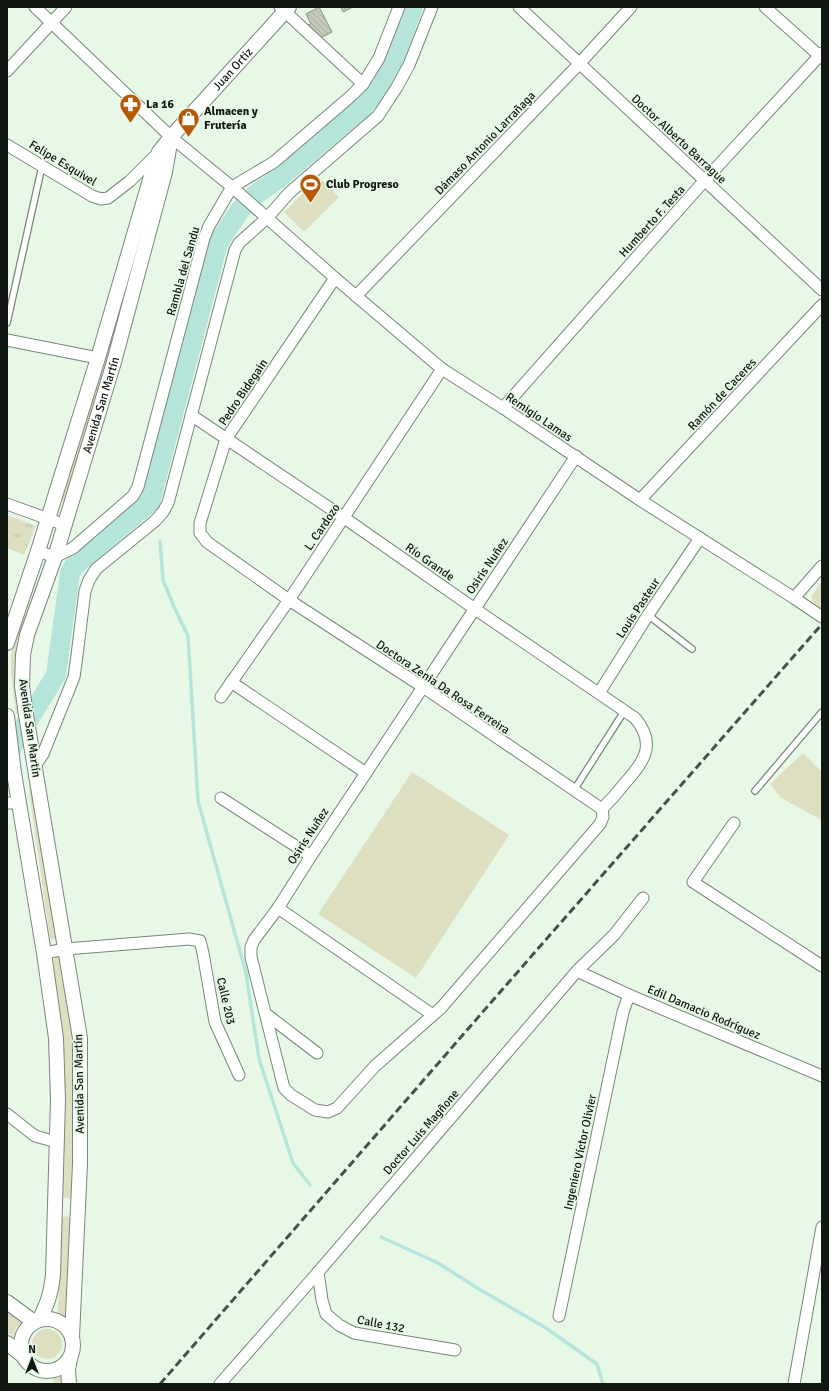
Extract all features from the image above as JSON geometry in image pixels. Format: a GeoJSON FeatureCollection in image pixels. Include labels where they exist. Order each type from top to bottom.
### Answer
{"type":"FeatureCollection","features":[{"type":"Feature","properties":{"kind":"street","name":"Remigio Lamas"},"geometry":{"type":"LineString","coordinates":[[35,7],[171,137],[235,190],[442,369],[576,456],[640,500],[822,617]]}},
{"type":"Feature","properties":{"kind":"street"},"geometry":{"type":"LineString","coordinates":[[7,71],[66,7]]}},
{"type":"Feature","properties":{"kind":"street","name":"Rambla del Sandu"},"geometry":{"type":"LineString","coordinates":[[55,557],[72,548],[133,496],[138,487],[204,238],[209,226],[235,190],[274,162],[363,84],[380,58],[398,7]]}},
{"type":"Feature","properties":{"kind":"street"},"geometry":{"type":"LineString","coordinates":[[34,763],[43,754],[74,677],[85,592],[89,580],[96,569],[154,521],[163,512],[168,503],[234,250],[264,215],[378,116],[409,66],[432,7]]}},
{"type":"Feature","properties":{"kind":"street","name":"Doctor Alberto Barrague"},"geometry":{"type":"LineString","coordinates":[[519,7],[706,180],[822,290]]}},
{"type":"Feature","properties":{"kind":"street","name":"Dámaso Antonio Larrañaga"},"geometry":{"type":"LineString","coordinates":[[356,296],[579,64],[631,7]]}},
{"type":"Feature","properties":{"kind":"street"},"geometry":{"type":"LineString","coordinates":[[765,7],[821,55]]}},
{"type":"Feature","properties":{"kind":"street"},"geometry":{"type":"LineString","coordinates":[[285,9],[363,84]]}},
{"type":"Feature","properties":{"kind":"street","name":"Juan Ortiz"},"geometry":{"type":"LineString","coordinates":[[108,198],[130,181],[159,152],[285,9]]}},
{"type":"Feature","properties":{"kind":"street","name":"Humberto F. Testa"},"geometry":{"type":"LineString","coordinates":[[503,408],[706,180],[821,55]]}},
{"type":"Feature","properties":{"kind":"street","name":"Avenida San Martín"},"geometry":{"type":"LineString","coordinates":[[69,1384],[68,1369],[74,1344],[72,1337],[78,1210],[80,1038],[26,715],[22,686],[23,655],[27,635],[55,557],[116,354],[165,172],[171,137]]}},
{"type":"Feature","properties":{"kind":"street","name":"Felipe Esquivel"},"geometry":{"type":"LineString","coordinates":[[7,145],[92,196],[102,199],[108,198]]}},
{"type":"Feature","properties":{"kind":"street","name":"Avenida San Martín"},"geometry":{"type":"LineString","coordinates":[[7,643],[38,551],[98,358],[159,152]]}},
{"type":"Feature","properties":{"kind":"street","name":"Pedro Bidegain"},"geometry":{"type":"LineString","coordinates":[[200,533],[200,523],[226,439],[335,278]]}},
{"type":"Feature","properties":{"kind":"street","name":"Ramón de Caceres"},"geometry":{"type":"LineString","coordinates":[[640,500],[822,305]]}},
{"type":"Feature","properties":{"kind":"street"},"geometry":{"type":"LineString","coordinates":[[7,340],[98,358]]}},
{"type":"Feature","properties":{"kind":"street","name":"L. Cardozo"},"geometry":{"type":"LineString","coordinates":[[221,697],[289,600],[442,369]]}},
{"type":"Feature","properties":{"kind":"street","name":"Río Grande"},"geometry":{"type":"LineString","coordinates":[[191,415],[343,517],[635,718],[642,726],[646,737],[647,750],[644,760],[602,809]]}},
{"type":"Feature","properties":{"kind":"street","name":"Osiris Nuñez"},"geometry":{"type":"LineString","coordinates":[[576,456],[310,856],[278,908],[254,940],[251,947],[251,956],[284,1088],[291,1095],[315,1110],[328,1112],[338,1108],[375,1066],[441,1008],[600,824],[603,817],[602,809]]}},
{"type":"Feature","properties":{"kind":"street"},"geometry":{"type":"LineString","coordinates":[[7,504],[65,525]]}},
{"type":"Feature","properties":{"kind":"street","name":"Doctora Zenia Da Rosa Ferreira"},"geometry":{"type":"LineString","coordinates":[[200,533],[207,542],[289,600],[423,687],[602,809]]}},
{"type":"Feature","properties":{"kind":"street","name":"Louis Pasteur"},"geometry":{"type":"LineString","coordinates":[[599,693],[648,615],[700,538]]}},
{"type":"Feature","properties":{"kind":"street"},"geometry":{"type":"LineString","coordinates":[[38,551],[55,557]]}},
{"type":"Feature","properties":{"kind":"street"},"geometry":{"type":"LineString","coordinates":[[794,598],[822,566]]}},
{"type":"Feature","properties":{"kind":"street"},"geometry":{"type":"LineString","coordinates":[[231,682],[366,772]]}},
{"type":"Feature","properties":{"kind":"street","name":"Avenida San Martín"},"geometry":{"type":"LineString","coordinates":[[7,716],[14,772],[13,803],[44,953],[56,1038],[58,1100],[52,1291],[48,1303],[37,1321],[28,1326],[23,1332],[20,1347],[22,1355]]}},
{"type":"Feature","properties":{"kind":"street"},"geometry":{"type":"LineString","coordinates":[[221,798],[310,856]]}},
{"type":"Feature","properties":{"kind":"street"},"geometry":{"type":"LineString","coordinates":[[734,823],[693,882],[822,966]]}},
{"type":"Feature","properties":{"kind":"street","name":"Doctor Luis Magñone"},"geometry":{"type":"LineString","coordinates":[[220,1384],[577,971],[614,935],[643,898]]}},
{"type":"Feature","properties":{"kind":"street"},"geometry":{"type":"LineString","coordinates":[[278,908],[432,1015]]}},
{"type":"Feature","properties":{"kind":"street","name":"Calle 203"},"geometry":{"type":"LineString","coordinates":[[66,949],[189,939],[200,941],[204,953],[215,1022],[239,1075]]}},
{"type":"Feature","properties":{"kind":"street"},"geometry":{"type":"LineString","coordinates":[[44,953],[66,949]]}},
{"type":"Feature","properties":{"kind":"street","name":"Edil Damacio Rodríguez"},"geometry":{"type":"LineString","coordinates":[[577,971],[629,995],[822,1076]]}},
{"type":"Feature","properties":{"kind":"street","name":"Ingeniero Víctor Olivier"},"geometry":{"type":"LineString","coordinates":[[559,1316],[623,1012],[629,995]]}},
{"type":"Feature","properties":{"kind":"street"},"geometry":{"type":"LineString","coordinates":[[266,1014],[317,1053]]}},
{"type":"Feature","properties":{"kind":"street"},"geometry":{"type":"LineString","coordinates":[[7,1114],[35,1136],[57,1142]]}},
{"type":"Feature","properties":{"kind":"street"},"geometry":{"type":"LineString","coordinates":[[55,1209],[78,1210]]}},
{"type":"Feature","properties":{"kind":"street"},"geometry":{"type":"LineString","coordinates":[[794,1384],[818,1281],[822,1227]]}},
{"type":"Feature","properties":{"kind":"street","name":"Calle 132"},"geometry":{"type":"LineString","coordinates":[[318,1272],[322,1300],[326,1314],[339,1325],[354,1333],[455,1350]]}},
{"type":"Feature","properties":{"kind":"street"},"geometry":{"type":"LineString","coordinates":[[7,1302],[37,1321],[53,1320],[61,1323],[68,1329],[72,1337]]}},
{"type":"Feature","properties":{"kind":"street"},"geometry":{"type":"LineString","coordinates":[[7,1343],[22,1355],[26,1362],[42,1377],[48,1372],[57,1370],[64,1366],[70,1359]]}},
{"type":"Feature","properties":{"kind":"lane"},"geometry":{"type":"LineString","coordinates":[[7,323],[42,166]]}},
{"type":"Feature","properties":{"kind":"lane"},"geometry":{"type":"LineString","coordinates":[[648,615],[692,649]]}},
{"type":"Feature","properties":{"kind":"lane"},"geometry":{"type":"LineString","coordinates":[[573,790],[625,710]]}},
{"type":"Feature","properties":{"kind":"lane"},"geometry":{"type":"LineString","coordinates":[[755,791],[822,712]]}},
{"type":"Feature","properties":{"kind":"green space","name":"Club Progreso"},"geometry":{"type":"Polygon","coordinates":[[[319,177],[339,197],[304,232],[284,212],[319,177]]]}},
{"type":"Feature","properties":{"kind":"green space"},"geometry":{"type":"Polygon","coordinates":[[[156,178],[111,352],[64,500],[60,500],[108,350],[156,178]]]}},
{"type":"Feature","properties":{"kind":"green space"},"geometry":{"type":"Polygon","coordinates":[[[7,515],[36,526],[24,555],[7,548],[7,515]]]}},
{"type":"Feature","properties":{"kind":"green space"},"geometry":{"type":"Polygon","coordinates":[[[38,567],[40,568],[17,642],[15,666],[20,717],[16,713],[11,673],[11,656],[13,642],[38,567]]]}},
{"type":"Feature","properties":{"kind":"green space"},"geometry":{"type":"Polygon","coordinates":[[[822,581],[822,610],[816,606],[811,597],[822,581]]]}},
{"type":"Feature","properties":{"kind":"green space"},"geometry":{"type":"Polygon","coordinates":[[[803,753],[822,772],[822,820],[781,798],[770,784],[803,753]]]}},
{"type":"Feature","properties":{"kind":"green space"},"geometry":{"type":"Polygon","coordinates":[[[412,772],[509,835],[416,978],[318,914],[412,772]]]}},
{"type":"Feature","properties":{"kind":"green space"},"geometry":{"type":"Polygon","coordinates":[[[29,776],[58,938],[53,940],[50,938],[29,791],[29,776]]]}},
{"type":"Feature","properties":{"kind":"green space"},"geometry":{"type":"Polygon","coordinates":[[[55,957],[61,959],[72,1025],[75,1054],[76,1114],[72,1195],[70,1198],[64,1198],[63,1195],[65,1069],[63,1035],[53,961],[55,957]]]}},
{"type":"Feature","properties":{"kind":"green space"},"geometry":{"type":"Polygon","coordinates":[[[66,1216],[71,1219],[68,1322],[58,1314],[61,1219],[66,1216]]]}},
{"type":"Feature","properties":{"kind":"green space"},"geometry":{"type":"Polygon","coordinates":[[[7,1312],[21,1323],[16,1328],[13,1337],[7,1332],[7,1312]]]}},
{"type":"Feature","properties":{"kind":"green space"},"geometry":{"type":"Polygon","coordinates":[[[47,1329],[58,1333],[62,1344],[58,1355],[47,1359],[36,1355],[32,1344],[36,1333],[47,1329]]]}},
{"type":"Feature","properties":{"kind":"green space"},"geometry":{"type":"Polygon","coordinates":[[[61,1372],[63,1384],[54,1384],[52,1374],[61,1372]]]}},
{"type":"Feature","properties":{"kind":"building"},"geometry":{"type":"Polygon","coordinates":[[[319,7],[332,32],[318,39],[313,29],[310,31],[308,25],[311,24],[306,14],[319,7]]]}},
{"type":"Feature","properties":{"kind":"building"},"geometry":{"type":"Polygon","coordinates":[[[341,7],[353,7],[343,12],[341,7]]]}},
{"type":"Feature","properties":{"kind":"waterway"},"geometry":{"type":"LineString","coordinates":[[7,755],[56,675],[70,573],[74,566],[150,502],[218,243],[240,210],[255,195],[279,178],[363,107],[373,95],[393,61],[413,7]]}},
{"type":"Feature","properties":{"kind":"waterway"},"geometry":{"type":"LineString","coordinates":[[160,541],[163,580],[188,636],[198,801],[246,973],[259,1059],[293,1163],[310,1185]]}},
{"type":"Feature","properties":{"kind":"waterway"},"geometry":{"type":"LineString","coordinates":[[381,1237],[438,1263],[546,1328],[597,1364],[603,1384]]}},
{"type":"Feature","properties":{"kind":"railway"},"geometry":{"type":"LineString","coordinates":[[160,1384],[822,624]]}},
{"type":"Feature","properties":{"kind":"place","name":"La 16"},"geometry":{"type":"Point","coordinates":[131,124]}},
{"type":"Feature","properties":{"kind":"place","name":"Almacen y Frutería"},"geometry":{"type":"Point","coordinates":[188,138]}},
{"type":"Feature","properties":{"kind":"place","name":"Club Progreso"},"geometry":{"type":"Point","coordinates":[311,204]}}]}
